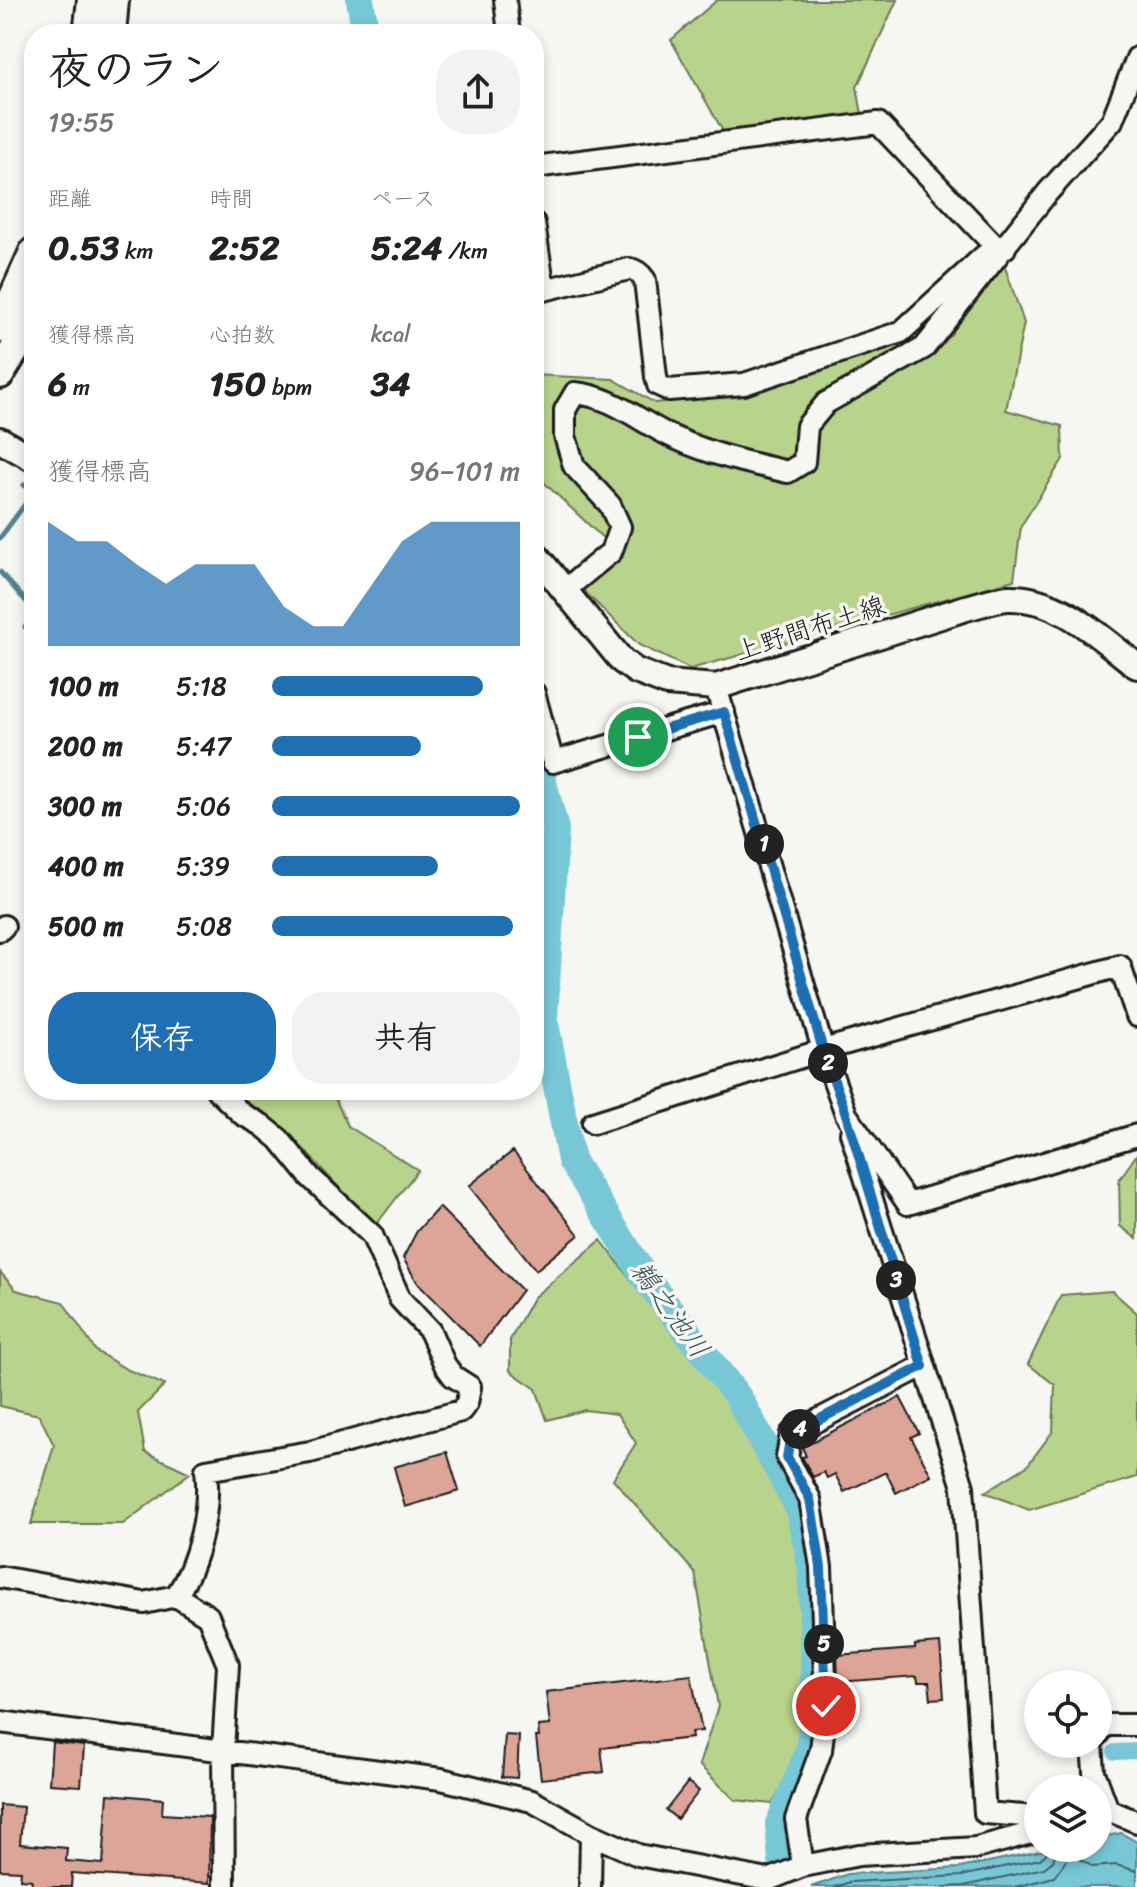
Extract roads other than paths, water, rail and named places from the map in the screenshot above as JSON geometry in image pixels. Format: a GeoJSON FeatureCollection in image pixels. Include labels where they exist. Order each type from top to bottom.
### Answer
{"type":"FeatureCollection","features":[{"type":"Feature","properties":{"kind":"highway"},"geometry":{"type":"LineString","coordinates":[[89,24],[92,0]]}},
{"type":"Feature","properties":{"kind":"highway"},"geometry":{"type":"LineString","coordinates":[[112,24],[114,0]]}},
{"type":"Feature","properties":{"kind":"highway"},"geometry":{"type":"LineString","coordinates":[[0,328],[24,274]]}},
{"type":"Feature","properties":{"kind":"highway"},"geometry":{"type":"LineString","coordinates":[[0,374],[24,326]]}},
{"type":"Feature","properties":{"kind":"main road"},"geometry":{"type":"LineString","coordinates":[[0,440],[24,453]]}},
{"type":"Feature","properties":{"kind":"main road","name":"上野間布土線"},"geometry":{"type":"LineString","coordinates":[[544,564],[622,661],[636,671],[667,683],[716,687],[966,608],[1008,598],[1047,604],[1075,619],[1137,666]]}},
{"type":"Feature","properties":{"kind":"street"},"geometry":{"type":"LineString","coordinates":[[505,0],[508,24]]}},
{"type":"Feature","properties":{"kind":"street"},"geometry":{"type":"LineString","coordinates":[[566,589],[611,552],[620,527],[610,505],[574,466],[565,436],[565,410],[575,393],[596,395],[672,437],[719,457],[788,472],[804,462],[807,426],[826,403],[924,348],[1000,247],[1112,121],[1137,58]]}},
{"type":"Feature","properties":{"kind":"street"},"geometry":{"type":"LineString","coordinates":[[544,166],[878,123],[1000,247]]}},
{"type":"Feature","properties":{"kind":"street"},"geometry":{"type":"LineString","coordinates":[[544,290],[629,269],[642,275],[658,385],[669,390],[744,384],[901,332],[1000,247]]}},
{"type":"Feature","properties":{"kind":"street"},"geometry":{"type":"LineString","coordinates":[[716,687],[823,1050],[963,1487],[985,1813],[1024,1816]]}},
{"type":"Feature","properties":{"kind":"street"},"geometry":{"type":"LineString","coordinates":[[544,729],[553,762],[724,712]]}},
{"type":"Feature","properties":{"kind":"street"},"geometry":{"type":"LineString","coordinates":[[593,1123],[823,1050],[1120,966],[1137,1016]]}},
{"type":"Feature","properties":{"kind":"street"},"geometry":{"type":"LineString","coordinates":[[176,1596],[192,1567],[207,1503],[206,1470],[310,1452],[461,1411],[471,1393],[470,1387],[453,1376],[445,1365],[430,1331],[400,1299],[372,1235],[310,1177],[279,1139],[227,1100]]}},
{"type":"Feature","properties":{"kind":"street"},"geometry":{"type":"LineString","coordinates":[[846,1114],[908,1204],[1137,1135]]}},
{"type":"Feature","properties":{"kind":"street"},"geometry":{"type":"LineString","coordinates":[[803,1866],[796,1819],[821,1750],[826,1706],[821,1567],[810,1499],[787,1457],[791,1434],[923,1366]]}},
{"type":"Feature","properties":{"kind":"street"},"geometry":{"type":"LineString","coordinates":[[0,1577],[144,1603],[176,1596],[208,1616],[228,1665],[223,1751],[224,1887]]}},
{"type":"Feature","properties":{"kind":"street"},"geometry":{"type":"LineString","coordinates":[[0,1722],[441,1779],[532,1801],[591,1834],[638,1855],[768,1880],[803,1866],[859,1855],[976,1848],[1024,1835]]}},
{"type":"Feature","properties":{"kind":"street"},"geometry":{"type":"LineString","coordinates":[[1112,1725],[1137,1725]]}},
{"type":"Feature","properties":{"kind":"street"},"geometry":{"type":"LineString","coordinates":[[1112,1815],[1137,1822]]}},
{"type":"Feature","properties":{"kind":"street"},"geometry":{"type":"LineString","coordinates":[[590,1887],[591,1834]]}},
{"type":"Feature","properties":{"kind":"water"},"geometry":{"type":"Polygon","coordinates":[[[1121,1833],[1137,1842],[1137,1887],[811,1887],[848,1874],[960,1868],[1024,1854],[1024,1862],[1112,1862],[1112,1835],[1121,1833]]]}},
{"type":"Feature","properties":{"kind":"waterway","name":"鵜之池川"},"geometry":{"type":"LineString","coordinates":[[360,0],[364,24]]}},
{"type":"Feature","properties":{"kind":"waterway"},"geometry":{"type":"LineString","coordinates":[[0,538],[24,506]]}},
{"type":"Feature","properties":{"kind":"waterway"},"geometry":{"type":"LineString","coordinates":[[0,572],[24,599]]}},
{"type":"Feature","properties":{"kind":"waterway","name":"鵜之池川"},"geometry":{"type":"LineString","coordinates":[[544,787],[555,829],[544,1018]]}},
{"type":"Feature","properties":{"kind":"waterway","name":"鵜之池川"},"geometry":{"type":"LineString","coordinates":[[544,1018],[571,1160],[646,1279],[738,1397],[799,1508],[812,1569],[815,1708],[809,1751],[779,1824],[782,1860]]}},
{"type":"Feature","properties":{"kind":"waterway"},"geometry":{"type":"LineString","coordinates":[[1115,1752],[1137,1751]]}}]}
